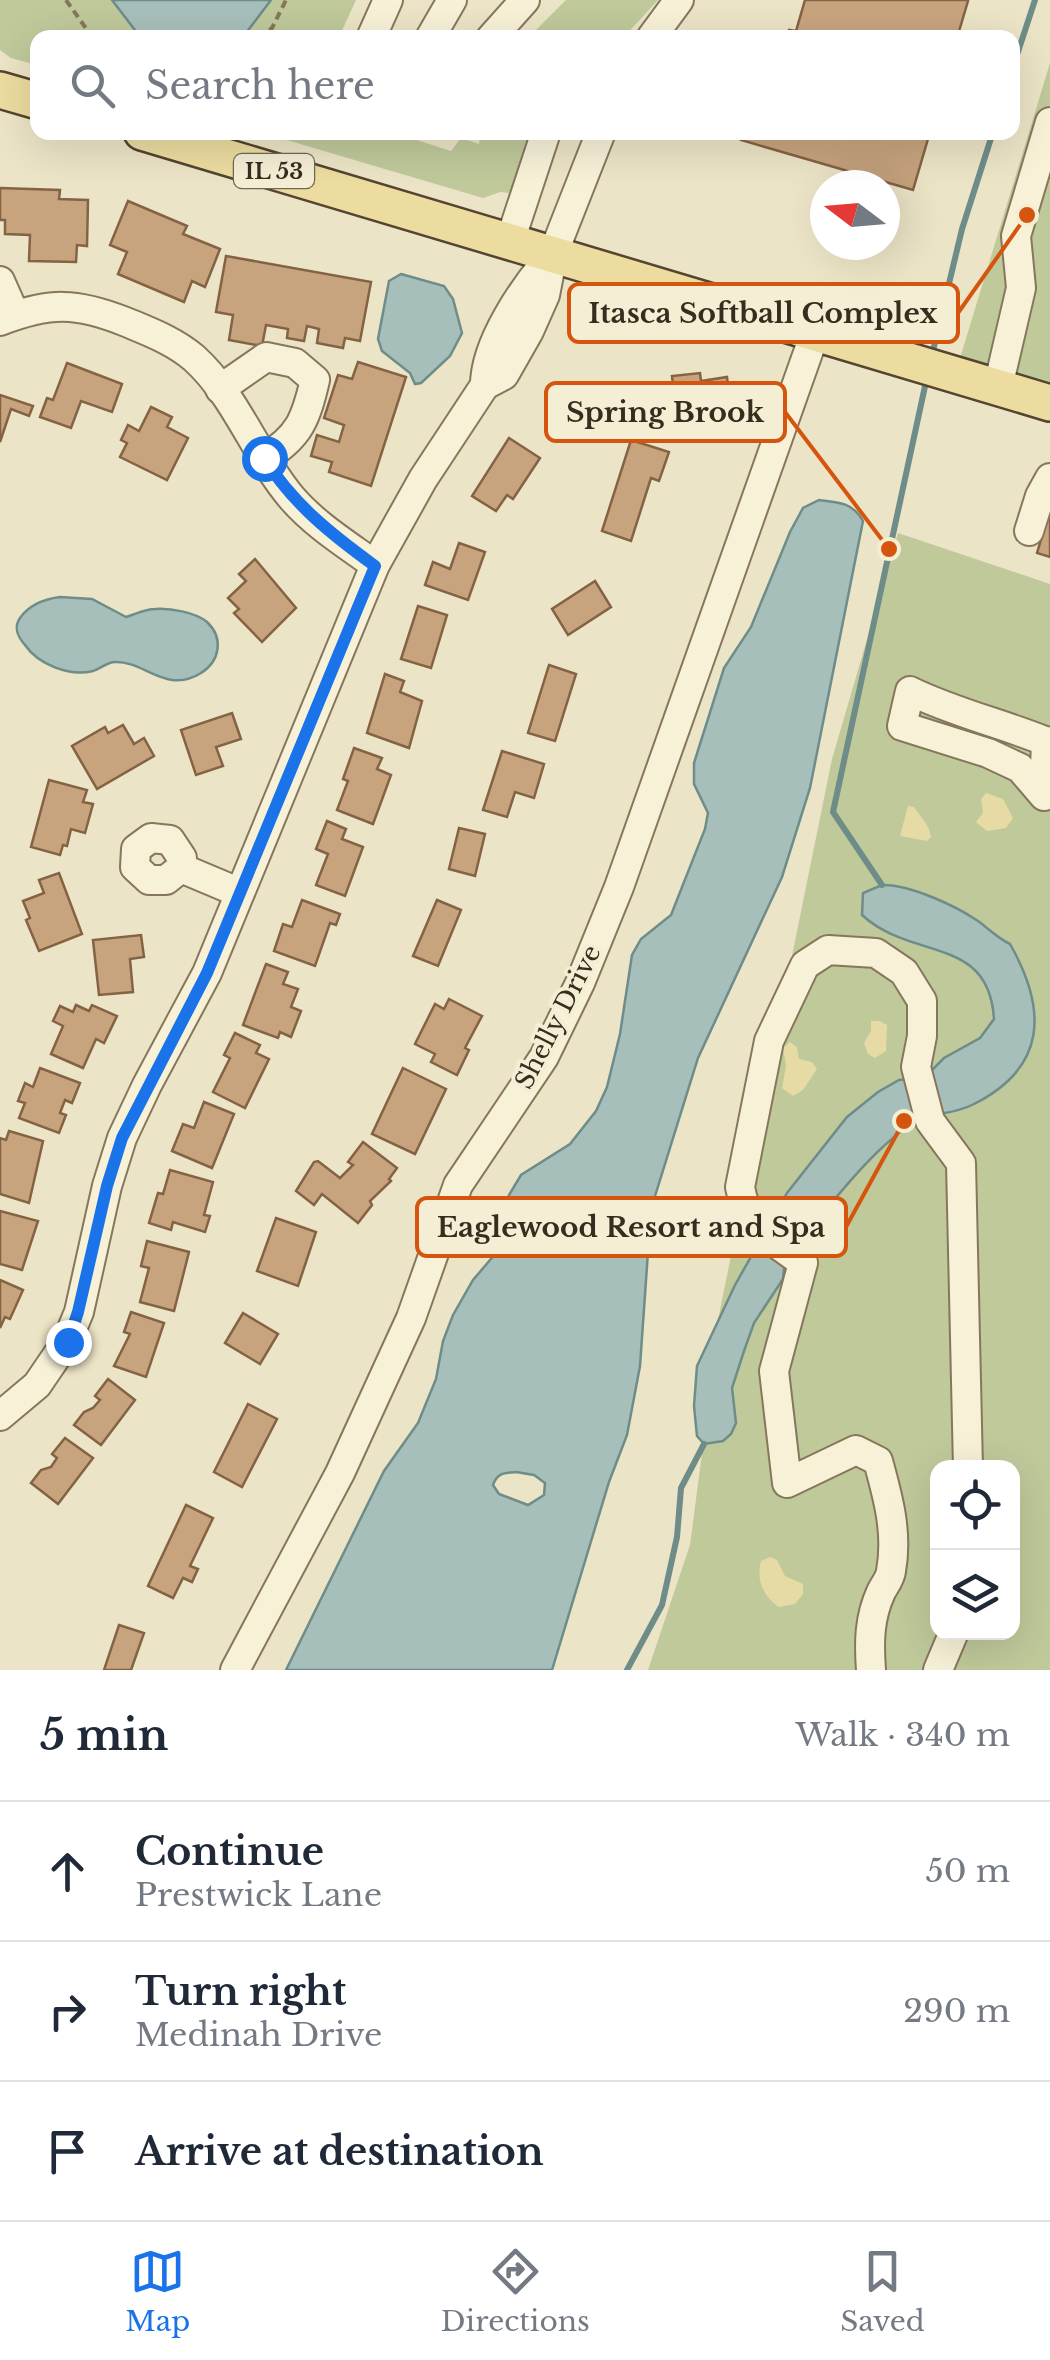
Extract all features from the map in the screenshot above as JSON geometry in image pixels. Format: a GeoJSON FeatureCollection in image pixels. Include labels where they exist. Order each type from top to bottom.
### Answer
{"type":"FeatureCollection","features":[{"type":"Feature","properties":{"kind":"main road"},"geometry":{"type":"LineString","coordinates":[[0,90],[30,99]]}},
{"type":"Feature","properties":{"kind":"main road","name":"IL 53"},"geometry":{"type":"LineString","coordinates":[[169,140],[1050,403]]}},
{"type":"Feature","properties":{"kind":"street"},"geometry":{"type":"LineString","coordinates":[[375,30],[388,0]]}},
{"type":"Feature","properties":{"kind":"street"},"geometry":{"type":"LineString","coordinates":[[435,30],[452,0]]}},
{"type":"Feature","properties":{"kind":"street"},"geometry":{"type":"LineString","coordinates":[[498,30],[525,0]]}},
{"type":"Feature","properties":{"kind":"street"},"geometry":{"type":"LineString","coordinates":[[657,30],[679,0]]}},
{"type":"Feature","properties":{"kind":"street"},"geometry":{"type":"LineString","coordinates":[[998,387],[1021,288],[1016,236],[1050,122]]}},
{"type":"Feature","properties":{"kind":"street"},"geometry":{"type":"LineString","coordinates":[[510,241],[543,140]]}},
{"type":"Feature","properties":{"kind":"street"},"geometry":{"type":"LineString","coordinates":[[0,1416],[37,1385],[68,1342],[122,1138],[207,973],[375,566],[423,479],[485,385],[485,363],[524,286],[553,254],[598,140]]}},
{"type":"Feature","properties":{"kind":"street"},"geometry":{"type":"LineString","coordinates":[[0,280],[8,318],[39,307],[63,305],[102,312],[171,342],[191,356],[220,390],[294,501],[375,566]]}},
{"type":"Feature","properties":{"kind":"street","name":"Shelly Drive"},"geometry":{"type":"LineString","coordinates":[[236,1670],[332,1488],[411,1318],[458,1184],[544,1058],[580,983],[619,886],[815,333]]}},
{"type":"Feature","properties":{"kind":"street"},"geometry":{"type":"LineString","coordinates":[[220,390],[266,357],[296,363],[315,380],[305,423],[280,449],[264,458]]}},
{"type":"Feature","properties":{"kind":"street"},"geometry":{"type":"LineString","coordinates":[[1029,531],[1050,478]]}},
{"type":"Feature","properties":{"kind":"street"},"geometry":{"type":"LineString","coordinates":[[910,691],[940,706],[1048,742],[1047,806],[1020,768],[988,753],[902,726],[910,691]]}},
{"type":"Feature","properties":{"kind":"street"},"geometry":{"type":"LineString","coordinates":[[181,868],[238,892]]}},
{"type":"Feature","properties":{"kind":"street"},"geometry":{"type":"LineString","coordinates":[[871,1670],[868,1636],[880,1593],[891,1576],[892,1514],[878,1461],[856,1450],[786,1483],[774,1371],[803,1263],[759,1232],[744,1210],[740,1187],[769,1041],[804,965],[828,950],[876,953],[904,972],[922,1001],[922,1036],[916,1067],[930,1121],[962,1163],[968,1460]]}},
{"type":"Feature","properties":{"kind":"street"},"geometry":{"type":"LineString","coordinates":[[938,1670],[951,1640]]}},
{"type":"Feature","properties":{"kind":"path"},"geometry":{"type":"LineString","coordinates":[[66,0],[90,30]]}},
{"type":"Feature","properties":{"kind":"path"},"geometry":{"type":"LineString","coordinates":[[269,30],[286,0]]}},
{"type":"Feature","properties":{"kind":"green space"},"geometry":{"type":"Polygon","coordinates":[[[0,0],[356,0],[342,30],[30,30],[30,63],[0,50],[0,0]]]}},
{"type":"Feature","properties":{"kind":"green space"},"geometry":{"type":"Polygon","coordinates":[[[566,0],[658,0],[630,30],[536,30],[566,0]]]}},
{"type":"Feature","properties":{"kind":"green space"},"geometry":{"type":"Polygon","coordinates":[[[1050,63],[1050,397],[957,368],[1050,63]]]}},
{"type":"Feature","properties":{"kind":"green space"},"geometry":{"type":"Polygon","coordinates":[[[287,140],[417,140],[451,151],[459,140],[479,144],[480,140],[535,140],[520,194],[500,192],[483,198],[287,140]]]}},
{"type":"Feature","properties":{"kind":"green space"},"geometry":{"type":"Polygon","coordinates":[[[898,533],[1050,584],[1050,1670],[648,1670],[690,1545],[706,1423],[707,1374],[832,759],[898,533]]]}},
{"type":"Feature","properties":{"kind":"sand"},"geometry":{"type":"Polygon","coordinates":[[[986,793],[1003,799],[1013,818],[1006,828],[987,831],[976,822],[983,813],[981,799],[986,793]]]}},
{"type":"Feature","properties":{"kind":"sand"},"geometry":{"type":"Polygon","coordinates":[[[908,806],[914,807],[926,824],[931,837],[927,841],[900,836],[908,806]]]}},
{"type":"Feature","properties":{"kind":"sand"},"geometry":{"type":"Polygon","coordinates":[[[871,1021],[887,1025],[886,1051],[875,1058],[868,1054],[864,1043],[871,1031],[871,1021]]]}},
{"type":"Feature","properties":{"kind":"sand"},"geometry":{"type":"Polygon","coordinates":[[[790,1042],[797,1047],[799,1059],[812,1062],[817,1069],[803,1090],[793,1096],[782,1088],[786,1066],[783,1048],[790,1042]]]}},
{"type":"Feature","properties":{"kind":"sand"},"geometry":{"type":"Polygon","coordinates":[[[770,1557],[777,1560],[785,1576],[803,1584],[803,1594],[795,1604],[779,1607],[765,1593],[760,1568],[761,1561],[770,1557]]]}},
{"type":"Feature","properties":{"kind":"water"},"geometry":{"type":"Polygon","coordinates":[[[112,0],[271,0],[248,30],[135,30],[112,0]]]}},
{"type":"Feature","properties":{"kind":"water"},"geometry":{"type":"Polygon","coordinates":[[[401,274],[444,286],[453,299],[462,333],[450,356],[415,384],[410,373],[382,351],[378,339],[389,281],[401,274]]]}},
{"type":"Feature","properties":{"kind":"water"},"geometry":{"type":"Polygon","coordinates":[[[819,500],[839,503],[855,510],[863,521],[810,788],[782,877],[698,1058],[651,1209],[640,1366],[627,1435],[552,1670],[286,1670],[384,1471],[418,1423],[436,1379],[453,1315],[473,1280],[502,1246],[509,1195],[521,1175],[570,1144],[596,1111],[607,1087],[632,955],[641,939],[671,915],[705,829],[708,813],[694,784],[694,763],[724,668],[751,627],[803,508],[819,500]],[[505,1473],[493,1485],[499,1494],[528,1505],[544,1495],[545,1483],[534,1475],[505,1473]]]}},
{"type":"Feature","properties":{"kind":"water"},"geometry":{"type":"Polygon","coordinates":[[[60,597],[92,599],[126,617],[161,609],[196,616],[207,622],[216,635],[216,656],[201,673],[177,680],[125,663],[111,663],[84,672],[55,667],[31,652],[18,636],[17,625],[33,606],[60,597]]]}},
{"type":"Feature","properties":{"kind":"water"},"geometry":{"type":"Polygon","coordinates":[[[882,885],[905,888],[945,903],[1010,944],[1030,991],[1034,1014],[1027,1055],[997,1090],[972,1105],[916,1121],[892,1139],[796,1244],[785,1259],[783,1279],[754,1323],[744,1351],[732,1388],[736,1423],[731,1434],[723,1441],[704,1444],[697,1436],[694,1406],[697,1366],[735,1285],[787,1193],[847,1117],[899,1080],[925,1077],[944,1058],[980,1038],[994,1019],[989,992],[978,974],[963,961],[903,939],[862,915],[863,893],[882,885]]]}},
{"type":"Feature","properties":{"kind":"building"},"geometry":{"type":"Polygon","coordinates":[[[805,0],[968,1],[959,30],[796,30],[805,0]]]}},
{"type":"Feature","properties":{"kind":"building"},"geometry":{"type":"Polygon","coordinates":[[[741,140],[928,140],[913,190],[900,186],[900,170],[844,170],[741,140]]]}},
{"type":"Feature","properties":{"kind":"building"},"geometry":{"type":"Polygon","coordinates":[[[0,188],[60,190],[59,199],[88,200],[87,246],[77,245],[76,262],[29,261],[30,235],[5,234],[5,220],[0,220],[0,188]]]}},
{"type":"Feature","properties":{"kind":"building"},"geometry":{"type":"Polygon","coordinates":[[[128,201],[187,226],[183,234],[220,249],[205,287],[192,281],[184,302],[118,274],[127,252],[110,245],[128,201]]]}},
{"type":"Feature","properties":{"kind":"building"},"geometry":{"type":"Polygon","coordinates":[[[226,256],[371,282],[360,341],[345,338],[343,348],[317,343],[319,329],[307,326],[304,341],[287,338],[288,329],[266,325],[262,346],[229,340],[233,315],[216,312],[226,256]]]}},
{"type":"Feature","properties":{"kind":"building"},"geometry":{"type":"Polygon","coordinates":[[[358,362],[406,377],[371,486],[329,472],[332,462],[311,456],[317,435],[339,442],[344,425],[324,418],[338,375],[352,379],[358,362]]]}},
{"type":"Feature","properties":{"kind":"building"},"geometry":{"type":"Polygon","coordinates":[[[67,363],[122,384],[112,412],[81,401],[71,428],[40,417],[47,398],[53,400],[67,363]]]}},
{"type":"Feature","properties":{"kind":"building"},"geometry":{"type":"Polygon","coordinates":[[[700,373],[701,381],[727,377],[731,414],[677,421],[672,376],[700,373]]]}},
{"type":"Feature","properties":{"kind":"building"},"geometry":{"type":"Polygon","coordinates":[[[0,395],[33,406],[29,416],[11,409],[0,442],[0,395]]]}},
{"type":"Feature","properties":{"kind":"building"},"geometry":{"type":"Polygon","coordinates":[[[151,407],[172,417],[167,427],[188,438],[167,480],[120,457],[127,443],[121,440],[128,425],[139,431],[151,407]]]}},
{"type":"Feature","properties":{"kind":"building"},"geometry":{"type":"Polygon","coordinates":[[[509,438],[540,458],[513,499],[507,495],[496,511],[472,496],[509,438]]]}},
{"type":"Feature","properties":{"kind":"building"},"geometry":{"type":"Polygon","coordinates":[[[631,440],[669,452],[659,481],[651,478],[631,541],[602,531],[631,440]]]}},
{"type":"Feature","properties":{"kind":"building"},"geometry":{"type":"Polygon","coordinates":[[[1050,510],[1050,557],[1037,553],[1050,510]]]}},
{"type":"Feature","properties":{"kind":"building"},"geometry":{"type":"Polygon","coordinates":[[[459,543],[485,552],[468,600],[425,585],[433,562],[450,569],[459,543]]]}},
{"type":"Feature","properties":{"kind":"building"},"geometry":{"type":"Polygon","coordinates":[[[255,559],[296,608],[262,642],[234,613],[239,609],[228,598],[246,581],[239,574],[255,559]]]}},
{"type":"Feature","properties":{"kind":"building"},"geometry":{"type":"Polygon","coordinates":[[[595,581],[611,607],[568,635],[552,609],[595,581]]]}},
{"type":"Feature","properties":{"kind":"building"},"geometry":{"type":"Polygon","coordinates":[[[418,606],[447,615],[431,668],[401,659],[418,606]]]}},
{"type":"Feature","properties":{"kind":"building"},"geometry":{"type":"Polygon","coordinates":[[[549,665],[576,674],[555,741],[528,733],[549,665]]]}},
{"type":"Feature","properties":{"kind":"building"},"geometry":{"type":"Polygon","coordinates":[[[385,674],[404,681],[400,692],[422,701],[409,748],[367,733],[385,674]]]}},
{"type":"Feature","properties":{"kind":"building"},"geometry":{"type":"Polygon","coordinates":[[[232,713],[241,739],[216,747],[223,766],[196,775],[181,730],[232,713]]]}},
{"type":"Feature","properties":{"kind":"building"},"geometry":{"type":"Polygon","coordinates":[[[123,725],[134,744],[144,738],[154,756],[97,789],[72,746],[105,727],[108,733],[123,725]]]}},
{"type":"Feature","properties":{"kind":"building"},"geometry":{"type":"Polygon","coordinates":[[[354,748],[382,758],[377,769],[391,775],[373,824],[337,810],[354,748]]]}},
{"type":"Feature","properties":{"kind":"building"},"geometry":{"type":"Polygon","coordinates":[[[502,751],[544,764],[534,798],[515,792],[507,817],[483,810],[502,751]]]}},
{"type":"Feature","properties":{"kind":"building"},"geometry":{"type":"Polygon","coordinates":[[[49,780],[87,790],[83,802],[93,804],[85,833],[71,829],[60,855],[31,847],[49,780]]]}},
{"type":"Feature","properties":{"kind":"building"},"geometry":{"type":"Polygon","coordinates":[[[327,821],[346,829],[342,839],[363,847],[345,896],[316,885],[328,854],[316,849],[327,821]]]}},
{"type":"Feature","properties":{"kind":"building"},"geometry":{"type":"Polygon","coordinates":[[[459,828],[485,834],[475,876],[449,869],[459,828]]]}},
{"type":"Feature","properties":{"kind":"building"},"geometry":{"type":"Polygon","coordinates":[[[59,873],[82,934],[39,951],[23,901],[44,893],[39,880],[59,873]]]}},
{"type":"Feature","properties":{"kind":"building"},"geometry":{"type":"Polygon","coordinates":[[[302,900],[340,914],[336,925],[330,923],[315,966],[274,951],[283,924],[292,927],[302,900]]]}},
{"type":"Feature","properties":{"kind":"building"},"geometry":{"type":"Polygon","coordinates":[[[437,900],[461,910],[438,966],[413,956],[437,900]]]}},
{"type":"Feature","properties":{"kind":"building"},"geometry":{"type":"Polygon","coordinates":[[[141,935],[144,957],[130,959],[133,992],[99,995],[93,940],[141,935]]]}},
{"type":"Feature","properties":{"kind":"building"},"geometry":{"type":"Polygon","coordinates":[[[266,964],[288,972],[283,984],[298,989],[291,1007],[301,1011],[291,1037],[280,1032],[278,1038],[243,1025],[266,964]]]}},
{"type":"Feature","properties":{"kind":"building"},"geometry":{"type":"Polygon","coordinates":[[[449,999],[482,1016],[465,1048],[469,1050],[457,1075],[431,1062],[435,1054],[415,1044],[435,1004],[444,1009],[449,999]]]}},
{"type":"Feature","properties":{"kind":"building"},"geometry":{"type":"Polygon","coordinates":[[[76,1005],[89,1011],[92,1005],[117,1016],[104,1043],[96,1039],[83,1068],[51,1054],[63,1026],[53,1021],[60,1006],[73,1012],[76,1005]]]}},
{"type":"Feature","properties":{"kind":"building"},"geometry":{"type":"Polygon","coordinates":[[[235,1033],[260,1045],[256,1053],[269,1059],[245,1108],[213,1092],[230,1058],[224,1055],[235,1033]]]}},
{"type":"Feature","properties":{"kind":"building"},"geometry":{"type":"Polygon","coordinates":[[[40,1068],[80,1083],[72,1103],[65,1100],[60,1113],[66,1115],[59,1133],[19,1118],[25,1103],[18,1101],[25,1083],[33,1087],[40,1068]]]}},
{"type":"Feature","properties":{"kind":"building"},"geometry":{"type":"Polygon","coordinates":[[[403,1068],[446,1089],[415,1154],[372,1134],[403,1068]]]}},
{"type":"Feature","properties":{"kind":"building"},"geometry":{"type":"Polygon","coordinates":[[[204,1102],[234,1114],[212,1168],[172,1151],[183,1124],[194,1128],[204,1102]]]}},
{"type":"Feature","properties":{"kind":"building"},"geometry":{"type":"Polygon","coordinates":[[[9,1131],[43,1141],[29,1203],[0,1194],[0,1138],[6,1140],[9,1131]]]}},
{"type":"Feature","properties":{"kind":"building"},"geometry":{"type":"Polygon","coordinates":[[[363,1142],[397,1168],[358,1223],[322,1194],[314,1205],[296,1191],[314,1162],[340,1178],[353,1165],[348,1162],[363,1142]]]}},
{"type":"Feature","properties":{"kind":"building"},"geometry":{"type":"Polygon","coordinates":[[[170,1170],[213,1182],[204,1215],[210,1216],[205,1232],[173,1222],[171,1230],[149,1223],[170,1170]]]}},
{"type":"Feature","properties":{"kind":"building"},"geometry":{"type":"Polygon","coordinates":[[[0,1211],[38,1221],[22,1270],[0,1264],[0,1211]]]}},
{"type":"Feature","properties":{"kind":"building"},"geometry":{"type":"Polygon","coordinates":[[[276,1218],[316,1232],[298,1286],[257,1271],[276,1218]]]}},
{"type":"Feature","properties":{"kind":"building"},"geometry":{"type":"Polygon","coordinates":[[[147,1241],[189,1252],[174,1311],[140,1302],[149,1268],[141,1266],[147,1241]]]}},
{"type":"Feature","properties":{"kind":"building"},"geometry":{"type":"Polygon","coordinates":[[[0,1280],[23,1290],[10,1319],[5,1317],[0,1328],[0,1280]]]}},
{"type":"Feature","properties":{"kind":"building"},"geometry":{"type":"Polygon","coordinates":[[[131,1312],[164,1323],[146,1377],[114,1366],[130,1334],[124,1332],[131,1312]]]}},
{"type":"Feature","properties":{"kind":"building"},"geometry":{"type":"Polygon","coordinates":[[[243,1313],[278,1334],[260,1364],[225,1343],[243,1313]]]}},
{"type":"Feature","properties":{"kind":"building"},"geometry":{"type":"Polygon","coordinates":[[[108,1379],[135,1400],[101,1445],[74,1425],[100,1400],[95,1396],[108,1379]]]}},
{"type":"Feature","properties":{"kind":"building"},"geometry":{"type":"Polygon","coordinates":[[[248,1404],[277,1419],[242,1487],[214,1472],[248,1404]]]}},
{"type":"Feature","properties":{"kind":"building"},"geometry":{"type":"Polygon","coordinates":[[[65,1438],[93,1458],[58,1504],[31,1483],[41,1470],[51,1467],[57,1458],[52,1454],[65,1438]]]}},
{"type":"Feature","properties":{"kind":"building"},"geometry":{"type":"Polygon","coordinates":[[[186,1505],[213,1518],[190,1566],[198,1569],[192,1582],[183,1578],[173,1598],[148,1586],[186,1505]]]}},
{"type":"Feature","properties":{"kind":"building"},"geometry":{"type":"Polygon","coordinates":[[[119,1625],[144,1633],[131,1670],[104,1670],[119,1625]]]}},
{"type":"Feature","properties":{"kind":"waterway"},"geometry":{"type":"LineString","coordinates":[[1020,46],[1035,0]]}},
{"type":"Feature","properties":{"kind":"waterway"},"geometry":{"type":"LineString","coordinates":[[932,355],[962,229],[990,140]]}},
{"type":"Feature","properties":{"kind":"waterway"},"geometry":{"type":"LineString","coordinates":[[882,885],[833,812],[927,377]]}},
{"type":"Feature","properties":{"kind":"waterway"},"geometry":{"type":"LineString","coordinates":[[627,1670],[662,1605],[677,1537],[681,1488],[704,1444]]}},
{"type":"Feature","properties":{"kind":"place","name":"Itasca Softball Complex"},"geometry":{"type":"Point","coordinates":[1027,215]}},
{"type":"Feature","properties":{"kind":"place","name":"Spring Brook"},"geometry":{"type":"Point","coordinates":[889,549]}},
{"type":"Feature","properties":{"kind":"place","name":"Eaglewood Resort and Spa"},"geometry":{"type":"Point","coordinates":[904,1121]}},
{"type":"Feature","properties":{"kind":"route"},"geometry":{"type":"LineString","coordinates":[[68,1342],[122,1138],[207,973],[375,566],[294,501],[264,458]]}}]}
